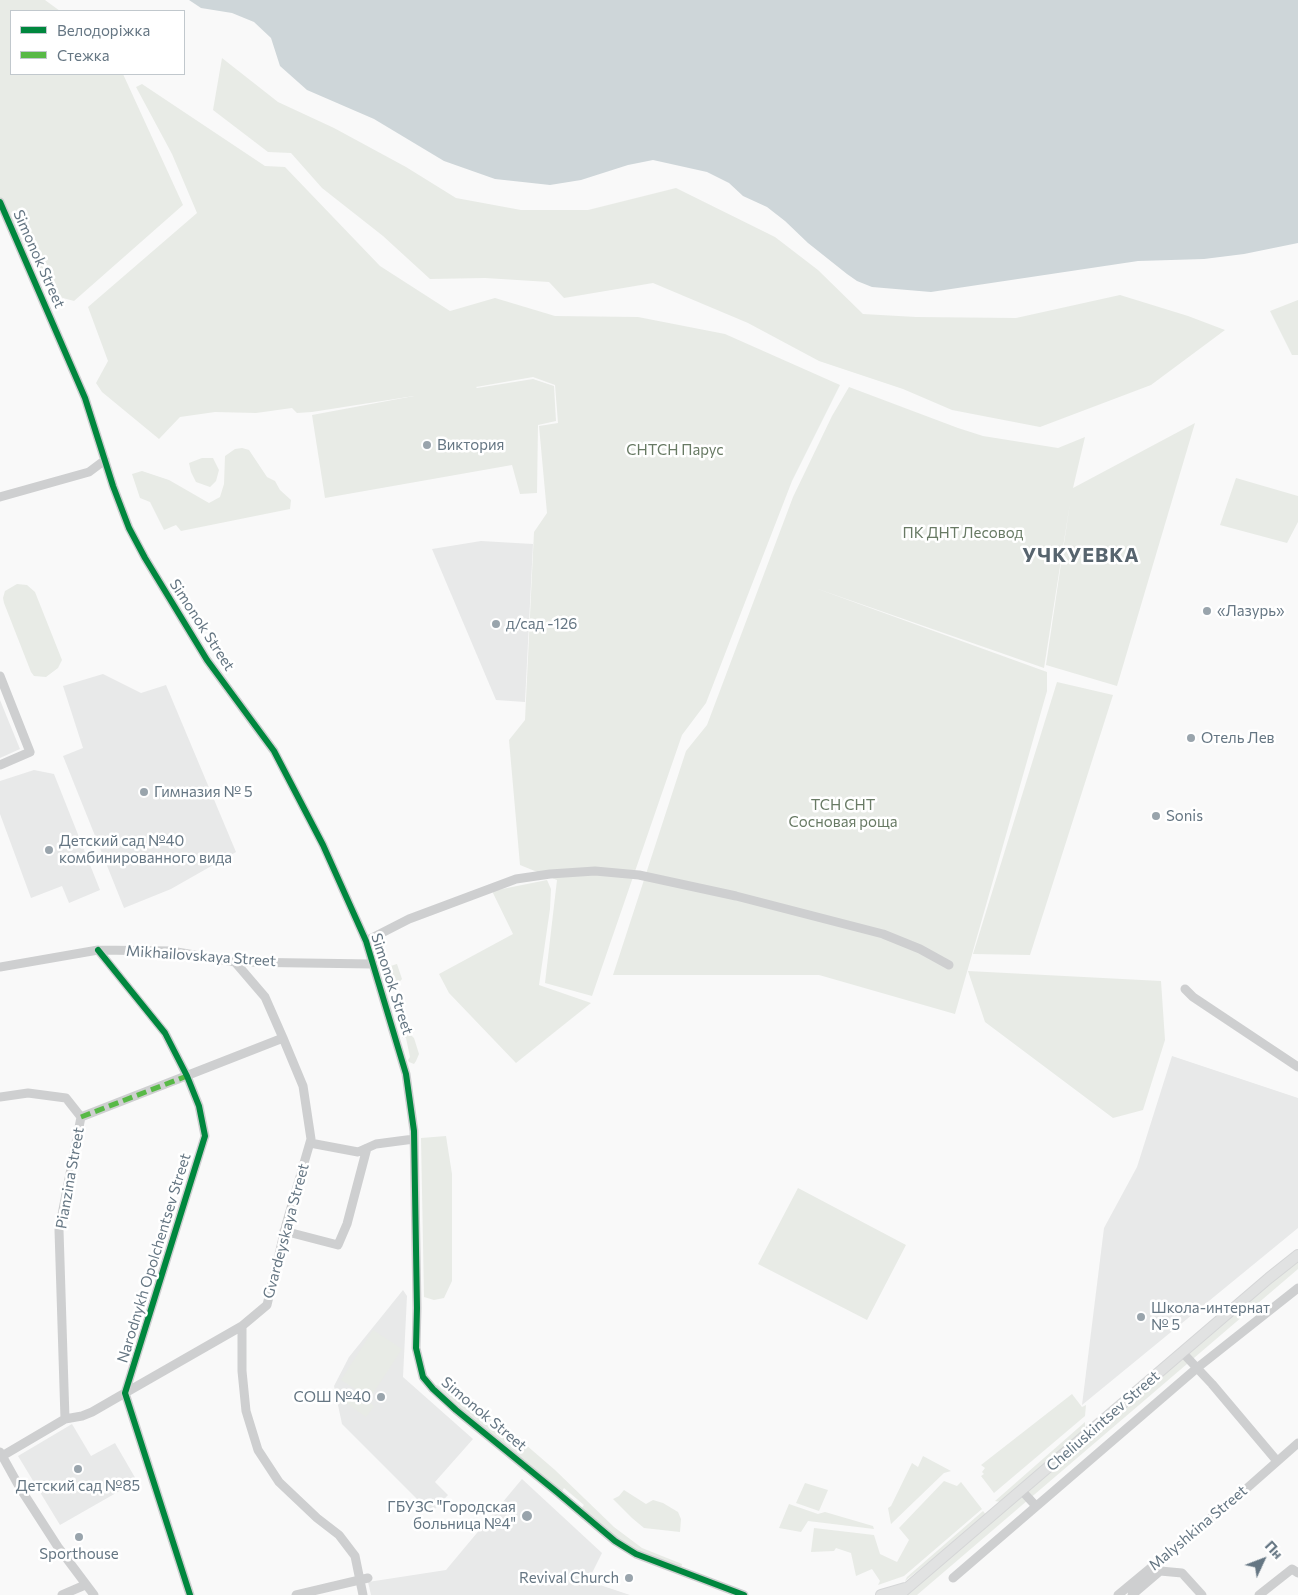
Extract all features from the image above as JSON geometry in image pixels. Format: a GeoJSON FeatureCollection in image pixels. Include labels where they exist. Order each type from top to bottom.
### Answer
{"type":"FeatureCollection","features":[{"type":"Feature","properties":{"kind":"main road","name":"Cheliuskintsev Street"},"geometry":{"type":"LineString","coordinates":[[899,1595],[1298,1255]]}},
{"type":"Feature","properties":{"kind":"main road","name":"Cheliuskintsev Street"},"geometry":{"type":"LineString","coordinates":[[881,1595],[908,1587]]}},
{"type":"Feature","properties":{"kind":"street","name":"Simonok Street"},"geometry":{"type":"LineString","coordinates":[[0,202],[85,398],[129,528],[207,660],[274,751],[323,845],[366,941],[406,1074],[414,1139],[416,1348],[423,1377],[456,1410],[615,1541],[636,1554],[744,1595]]}},
{"type":"Feature","properties":{"kind":"street"},"geometry":{"type":"LineString","coordinates":[[0,497],[89,472],[105,460]]}},
{"type":"Feature","properties":{"kind":"street"},"geometry":{"type":"LineString","coordinates":[[0,676],[30,752],[0,765]]}},
{"type":"Feature","properties":{"kind":"street"},"geometry":{"type":"LineString","coordinates":[[366,941],[408,920],[516,879],[558,873],[595,871],[639,875],[736,896],[883,934],[920,949],[949,965]]}},
{"type":"Feature","properties":{"kind":"street","name":"Mikhailovskaya Street"},"geometry":{"type":"LineString","coordinates":[[0,968],[98,950],[170,951],[235,962],[373,964]]}},
{"type":"Feature","properties":{"kind":"street","name":"Narodnykh Opolchentsev Street"},"geometry":{"type":"LineString","coordinates":[[98,950],[165,1033],[187,1076],[199,1106],[205,1136],[125,1393]]}},
{"type":"Feature","properties":{"kind":"street","name":"Gvardeyskaya Street"},"geometry":{"type":"LineString","coordinates":[[1,1454],[65,1419],[87,1414],[125,1393],[242,1326],[267,1305],[284,1231],[311,1139],[303,1086],[283,1038],[265,997],[235,962]]}},
{"type":"Feature","properties":{"kind":"street"},"geometry":{"type":"LineString","coordinates":[[1185,989],[1193,997],[1298,1067]]}},
{"type":"Feature","properties":{"kind":"street"},"geometry":{"type":"LineString","coordinates":[[81,1117],[283,1038]]}},
{"type":"Feature","properties":{"kind":"street","name":"Pianzina Street"},"geometry":{"type":"LineString","coordinates":[[0,1097],[28,1093],[66,1098],[81,1117],[59,1230],[65,1419]]}},
{"type":"Feature","properties":{"kind":"street"},"geometry":{"type":"LineString","coordinates":[[310,1143],[358,1152],[376,1144],[414,1139]]}},
{"type":"Feature","properties":{"kind":"street"},"geometry":{"type":"LineString","coordinates":[[284,1231],[338,1245],[347,1224],[366,1148]]}},
{"type":"Feature","properties":{"kind":"street","name":"Cheliuskintsev Street"},"geometry":{"type":"LineString","coordinates":[[953,1578],[1198,1368],[1298,1288]]}},
{"type":"Feature","properties":{"kind":"street"},"geometry":{"type":"LineString","coordinates":[[242,1326],[242,1371],[246,1411],[258,1450],[279,1482],[310,1512],[338,1535],[355,1556],[364,1579],[363,1595]]}},
{"type":"Feature","properties":{"kind":"street"},"geometry":{"type":"LineString","coordinates":[[1182,1352],[1278,1461]]}},
{"type":"Feature","properties":{"kind":"street"},"geometry":{"type":"LineString","coordinates":[[125,1393],[190,1595]]}},
{"type":"Feature","properties":{"kind":"street","name":"Malyshkina Street"},"geometry":{"type":"LineString","coordinates":[[1118,1595],[1246,1489],[1298,1443]]}},
{"type":"Feature","properties":{"kind":"street"},"geometry":{"type":"LineString","coordinates":[[1,1454],[25,1496],[84,1584],[94,1595]]}},
{"type":"Feature","properties":{"kind":"street"},"geometry":{"type":"LineString","coordinates":[[1022,1491],[1036,1506]]}},
{"type":"Feature","properties":{"kind":"street"},"geometry":{"type":"LineString","coordinates":[[1259,1595],[1292,1569],[1298,1574]]}},
{"type":"Feature","properties":{"kind":"street"},"geometry":{"type":"LineString","coordinates":[[1132,1595],[1160,1571],[1182,1573],[1202,1595]]}},
{"type":"Feature","properties":{"kind":"street"},"geometry":{"type":"LineString","coordinates":[[296,1595],[364,1579]]}},
{"type":"Feature","properties":{"kind":"street"},"geometry":{"type":"LineString","coordinates":[[62,1595],[84,1584]]}},
{"type":"Feature","properties":{"kind":"shaded area"},"geometry":{"type":"Polygon","coordinates":[[[189,0],[1298,0],[1298,243],[1244,254],[1204,259],[1138,261],[931,292],[872,287],[857,281],[847,274],[767,207],[743,196],[729,183],[707,172],[653,160],[628,165],[581,180],[550,185],[495,179],[444,161],[374,119],[307,90],[280,66],[271,38],[254,22],[232,13],[201,8],[189,0]]]}},
{"type":"Feature","properties":{"kind":"shaded area","name":"д/сад -126"},"geometry":{"type":"Polygon","coordinates":[[[481,541],[533,544],[525,702],[496,700],[432,549],[481,541]]]}},
{"type":"Feature","properties":{"kind":"shaded area","name":"Гимназия № 5"},"geometry":{"type":"Polygon","coordinates":[[[103,674],[141,693],[166,685],[236,852],[171,889],[124,908],[63,756],[83,748],[63,686],[103,674]]]}},
{"type":"Feature","properties":{"kind":"shaded area"},"geometry":{"type":"Polygon","coordinates":[[[0,700],[20,749],[0,758],[0,700]]]}},
{"type":"Feature","properties":{"kind":"shaded area","name":"Детский сад №40 комбинированного вида"},"geometry":{"type":"Polygon","coordinates":[[[34,770],[54,774],[100,890],[69,903],[62,886],[31,898],[0,814],[0,781],[34,770]]]}},
{"type":"Feature","properties":{"kind":"shaded area","name":"Школа-интернат № 5"},"geometry":{"type":"Polygon","coordinates":[[[1172,1056],[1298,1098],[1298,1228],[1082,1405],[1104,1228],[1137,1167],[1172,1056]]]}},
{"type":"Feature","properties":{"kind":"shaded area","name":"СОШ №40"},"geometry":{"type":"Polygon","coordinates":[[[403,1290],[407,1296],[403,1377],[473,1439],[435,1482],[448,1495],[431,1513],[342,1424],[334,1386],[349,1357],[403,1290]]]}},
{"type":"Feature","properties":{"kind":"shaded area","name":"Детский сад №85"},"geometry":{"type":"Polygon","coordinates":[[[72,1424],[91,1456],[115,1443],[137,1481],[60,1525],[18,1456],[72,1424]]]}},
{"type":"Feature","properties":{"kind":"shaded area","name":"ГБУЗС \"Городская больница №4\""},"geometry":{"type":"Polygon","coordinates":[[[522,1479],[602,1553],[588,1581],[630,1595],[371,1595],[368,1582],[446,1570],[522,1479]]]}},
{"type":"Feature","properties":{"kind":"green space"},"geometry":{"type":"Polygon","coordinates":[[[0,0],[45,0],[59,10],[10,10],[10,75],[123,75],[183,205],[74,301],[52,295],[0,201],[0,0]]]}},
{"type":"Feature","properties":{"kind":"green space"},"geometry":{"type":"Polygon","coordinates":[[[222,58],[278,102],[334,128],[406,167],[456,198],[521,210],[588,210],[676,188],[775,237],[818,270],[863,314],[916,317],[1016,318],[1120,295],[1188,316],[1225,330],[1151,385],[1040,427],[952,410],[903,389],[819,361],[748,323],[653,283],[564,298],[549,282],[485,278],[430,279],[383,236],[322,188],[291,153],[268,152],[213,110],[222,58]]]}},
{"type":"Feature","properties":{"kind":"green space","name":"СНТСН Парус"},"geometry":{"type":"Polygon","coordinates":[[[142,84],[265,166],[285,167],[380,266],[450,311],[495,298],[555,316],[638,317],[725,334],[840,385],[792,481],[706,703],[682,735],[592,996],[545,983],[557,880],[520,865],[509,740],[525,720],[534,532],[547,513],[539,426],[558,423],[555,385],[533,377],[476,387],[533,379],[554,386],[556,421],[538,425],[537,493],[520,494],[512,465],[325,498],[312,415],[414,396],[312,412],[297,413],[292,408],[256,413],[215,412],[180,417],[159,439],[102,392],[96,383],[108,361],[88,307],[197,213],[172,154],[136,87],[142,84]]]}},
{"type":"Feature","properties":{"kind":"green space"},"geometry":{"type":"Polygon","coordinates":[[[1298,300],[1298,355],[1292,355],[1270,311],[1298,300]]]}},
{"type":"Feature","properties":{"kind":"green space","name":"ТСН СНТ Сосновая роща"},"geometry":{"type":"Polygon","coordinates":[[[849,387],[983,436],[1058,448],[1085,437],[1073,488],[1195,423],[1117,686],[1046,665],[1070,503],[1044,668],[815,588],[1047,672],[1047,691],[955,1014],[819,975],[613,975],[686,751],[707,725],[793,497],[832,416],[849,387]]]}},
{"type":"Feature","properties":{"kind":"green space"},"geometry":{"type":"Polygon","coordinates":[[[235,449],[249,450],[267,477],[275,481],[280,490],[291,500],[290,509],[181,531],[176,525],[164,530],[150,502],[140,498],[132,474],[142,471],[169,480],[209,503],[220,497],[224,484],[225,456],[235,449]]]}},
{"type":"Feature","properties":{"kind":"green space"},"geometry":{"type":"Polygon","coordinates":[[[202,458],[213,458],[219,470],[216,481],[210,487],[196,482],[191,472],[189,463],[202,458]]]}},
{"type":"Feature","properties":{"kind":"green space"},"geometry":{"type":"Polygon","coordinates":[[[1236,478],[1298,496],[1298,522],[1287,543],[1220,525],[1236,478]]]}},
{"type":"Feature","properties":{"kind":"green space"},"geometry":{"type":"Polygon","coordinates":[[[17,584],[27,585],[35,592],[62,660],[58,668],[46,677],[34,676],[31,672],[4,603],[5,591],[17,584]]]}},
{"type":"Feature","properties":{"kind":"green space"},"geometry":{"type":"Polygon","coordinates":[[[1057,682],[1113,695],[1030,955],[973,954],[1057,682]]]}},
{"type":"Feature","properties":{"kind":"green space"},"geometry":{"type":"Polygon","coordinates":[[[547,880],[551,889],[550,909],[539,985],[591,1003],[516,1063],[449,993],[439,974],[513,934],[492,891],[547,880]]]}},
{"type":"Feature","properties":{"kind":"green space"},"geometry":{"type":"Polygon","coordinates":[[[397,964],[402,979],[392,990],[384,968],[397,964]]]}},
{"type":"Feature","properties":{"kind":"green space"},"geometry":{"type":"Polygon","coordinates":[[[968,971],[1161,981],[1165,1040],[1143,1110],[1113,1118],[985,1022],[968,971]]]}},
{"type":"Feature","properties":{"kind":"green space"},"geometry":{"type":"Polygon","coordinates":[[[404,1032],[409,1033],[414,1038],[419,1054],[414,1064],[408,1060],[410,1057],[406,1038],[402,1038],[404,1032]]]}},
{"type":"Feature","properties":{"kind":"green space"},"geometry":{"type":"Polygon","coordinates":[[[446,1136],[452,1174],[452,1281],[444,1298],[434,1300],[424,1297],[421,1138],[446,1136]]]}},
{"type":"Feature","properties":{"kind":"green space"},"geometry":{"type":"Polygon","coordinates":[[[798,1188],[906,1245],[867,1320],[758,1264],[798,1188]]]}},
{"type":"Feature","properties":{"kind":"green space"},"geometry":{"type":"Polygon","coordinates":[[[1298,1258],[1298,1269],[917,1595],[904,1595],[1298,1258]]]}},
{"type":"Feature","properties":{"kind":"green space"},"geometry":{"type":"Polygon","coordinates":[[[373,1330],[402,1349],[370,1398],[341,1380],[373,1330]]]}},
{"type":"Feature","properties":{"kind":"green space"},"geometry":{"type":"Polygon","coordinates":[[[437,1385],[518,1438],[555,1470],[614,1527],[642,1548],[682,1564],[681,1569],[637,1553],[580,1510],[584,1505],[564,1488],[561,1493],[434,1387],[437,1385]]]}},
{"type":"Feature","properties":{"kind":"green space"},"geometry":{"type":"Polygon","coordinates":[[[350,1389],[374,1406],[366,1417],[342,1400],[350,1389]]]}},
{"type":"Feature","properties":{"kind":"green space"},"geometry":{"type":"Polygon","coordinates":[[[1072,1394],[1082,1407],[1086,1405],[1085,1416],[994,1493],[981,1476],[984,1474],[982,1472],[985,1468],[981,1465],[1072,1394]]]}},
{"type":"Feature","properties":{"kind":"green space"},"geometry":{"type":"Polygon","coordinates":[[[1085,1422],[1085,1431],[1001,1502],[995,1501],[1085,1422]]]}},
{"type":"Feature","properties":{"kind":"green space"},"geometry":{"type":"Polygon","coordinates":[[[923,1456],[951,1471],[944,1473],[891,1524],[888,1508],[891,1506],[912,1463],[918,1467],[923,1456]]]}},
{"type":"Feature","properties":{"kind":"green space"},"geometry":{"type":"Polygon","coordinates":[[[944,1481],[957,1486],[961,1482],[982,1509],[904,1576],[878,1585],[880,1581],[872,1569],[856,1576],[851,1553],[836,1548],[834,1551],[811,1552],[814,1528],[874,1535],[880,1554],[897,1562],[909,1540],[899,1528],[944,1481]]]}},
{"type":"Feature","properties":{"kind":"green space"},"geometry":{"type":"Polygon","coordinates":[[[805,1483],[828,1490],[819,1511],[796,1503],[805,1483]]]}},
{"type":"Feature","properties":{"kind":"green space"},"geometry":{"type":"Polygon","coordinates":[[[624,1490],[646,1504],[653,1500],[663,1503],[678,1512],[681,1519],[680,1532],[644,1528],[613,1499],[624,1490]]]}},
{"type":"Feature","properties":{"kind":"green space"},"geometry":{"type":"Polygon","coordinates":[[[789,1504],[818,1514],[825,1512],[873,1526],[874,1529],[808,1521],[801,1532],[779,1528],[789,1504]]]}},
{"type":"Feature","properties":{"kind":"green space"},"geometry":{"type":"Polygon","coordinates":[[[983,1511],[987,1516],[905,1581],[907,1577],[983,1511]]]}},
{"type":"Feature","properties":{"kind":"marked path"},"geometry":{"type":"LineString","coordinates":[[81,1117],[187,1076]]}},
{"type":"Feature","properties":{"kind":"cycle path"},"geometry":{"type":"LineString","coordinates":[[0,202],[85,398],[113,486],[129,528],[207,660],[274,751],[323,845],[366,941],[406,1074],[414,1131],[416,1348],[423,1377],[456,1410],[615,1541],[636,1554],[744,1595]]}},
{"type":"Feature","properties":{"kind":"cycle path"},"geometry":{"type":"LineString","coordinates":[[98,950],[165,1033],[187,1076],[199,1106],[205,1136],[125,1393],[190,1595]]}},
{"type":"Feature","properties":{"kind":"place","name":"Виктория"},"geometry":{"type":"Point","coordinates":[427,445]}},
{"type":"Feature","properties":{"kind":"place","name":"«Лазурь»"},"geometry":{"type":"Point","coordinates":[1207,611]}},
{"type":"Feature","properties":{"kind":"place","name":"д/сад -126"},"geometry":{"type":"Point","coordinates":[496,624]}},
{"type":"Feature","properties":{"kind":"place","name":"Отель Лев"},"geometry":{"type":"Point","coordinates":[1191,738]}},
{"type":"Feature","properties":{"kind":"place","name":"Гимназия № 5"},"geometry":{"type":"Point","coordinates":[144,792]}},
{"type":"Feature","properties":{"kind":"place","name":"Sonis"},"geometry":{"type":"Point","coordinates":[1156,816]}},
{"type":"Feature","properties":{"kind":"place","name":"Детский сад №40 комбинированного вида"},"geometry":{"type":"Point","coordinates":[49,850]}},
{"type":"Feature","properties":{"kind":"place","name":"Школа-интернат № 5"},"geometry":{"type":"Point","coordinates":[1141,1317]}},
{"type":"Feature","properties":{"kind":"place","name":"СОШ №40"},"geometry":{"type":"Point","coordinates":[381,1397]}},
{"type":"Feature","properties":{"kind":"place","name":"Детский сад №85"},"geometry":{"type":"Point","coordinates":[78,1469]}},
{"type":"Feature","properties":{"kind":"place","name":"ГБУЗС \"Городская больница №4\""},"geometry":{"type":"Point","coordinates":[527,1516]}},
{"type":"Feature","properties":{"kind":"place","name":"Sporthouse"},"geometry":{"type":"Point","coordinates":[79,1537]}},
{"type":"Feature","properties":{"kind":"place","name":"Revival Church"},"geometry":{"type":"Point","coordinates":[629,1578]}},
{"type":"Feature","properties":{"kind":"district","name":"УЧКУЕВКА"},"geometry":{"type":"Point","coordinates":[1081,555]}},
{"type":"Feature","properties":{"kind":"park label","name":"ПК ДНТ Лесовод"},"geometry":{"type":"Point","coordinates":[963,533]}}]}
